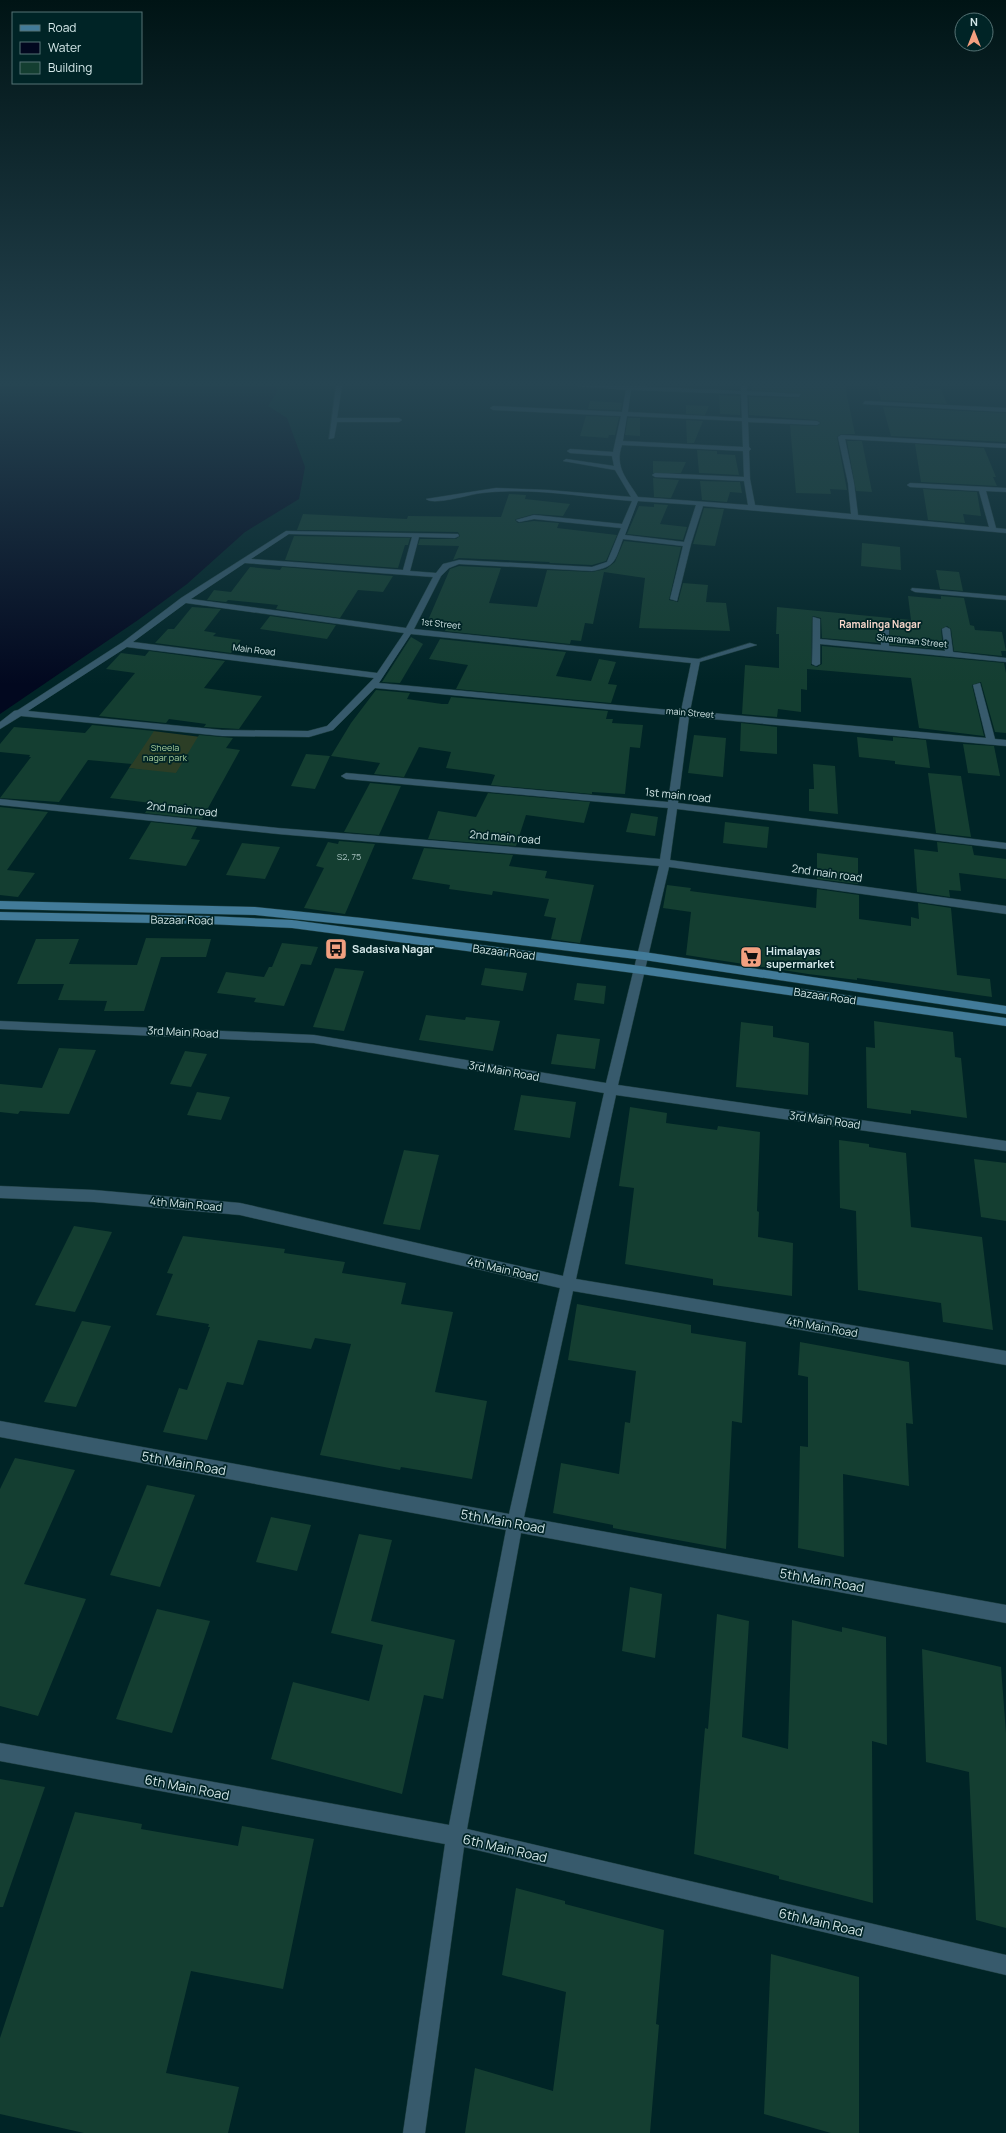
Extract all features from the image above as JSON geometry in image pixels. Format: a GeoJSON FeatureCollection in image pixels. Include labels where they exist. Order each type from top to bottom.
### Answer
{"type":"FeatureCollection","features":[{"type":"Feature","properties":{"kind":"main road","name":"Bazaar Road"},"geometry":{"type":"LineString","coordinates":[[0,905],[254,911],[362,922],[644,956],[1006,1010]]}},
{"type":"Feature","properties":{"kind":"main road","name":"Bazaar Road"},"geometry":{"type":"LineString","coordinates":[[0,916],[208,920],[292,924],[641,970],[1006,1022]]}},
{"type":"Feature","properties":{"kind":"street"},"geometry":{"type":"LineString","coordinates":[[628,486],[636,499]]}},
{"type":"Feature","properties":{"kind":"street"},"geometry":{"type":"LineString","coordinates":[[748,486],[752,507]]}},
{"type":"Feature","properties":{"kind":"street"},"geometry":{"type":"LineString","coordinates":[[851,486],[855,517]]}},
{"type":"Feature","properties":{"kind":"street"},"geometry":{"type":"LineString","coordinates":[[920,486],[1006,490]]}},
{"type":"Feature","properties":{"kind":"street"},"geometry":{"type":"LineString","coordinates":[[982,489],[993,530]]}},
{"type":"Feature","properties":{"kind":"street"},"geometry":{"type":"LineString","coordinates":[[429,499],[440,499],[474,492],[509,490],[752,507],[1006,531]]}},
{"type":"Feature","properties":{"kind":"street"},"geometry":{"type":"LineString","coordinates":[[17,713],[222,733],[309,734],[330,728],[373,685],[409,631],[438,575],[446,566],[459,562],[592,569],[603,567],[610,563],[622,537],[636,499]]}},
{"type":"Feature","properties":{"kind":"street"},"geometry":{"type":"LineString","coordinates":[[674,599],[687,544],[700,504]]}},
{"type":"Feature","properties":{"kind":"street"},"geometry":{"type":"LineString","coordinates":[[519,520],[534,517],[625,526]]}},
{"type":"Feature","properties":{"kind":"street"},"geometry":{"type":"LineString","coordinates":[[0,726],[17,713],[126,644],[184,600],[246,561],[282,535],[294,531],[455,536]]}},
{"type":"Feature","properties":{"kind":"street"},"geometry":{"type":"LineString","coordinates":[[406,573],[416,535]]}},
{"type":"Feature","properties":{"kind":"street"},"geometry":{"type":"LineString","coordinates":[[622,537],[687,544]]}},
{"type":"Feature","properties":{"kind":"street"},"geometry":{"type":"LineString","coordinates":[[246,561],[438,575]]}},
{"type":"Feature","properties":{"kind":"street"},"geometry":{"type":"LineString","coordinates":[[915,590],[1006,598]]}},
{"type":"Feature","properties":{"kind":"street","name":"1st Street"},"geometry":{"type":"LineString","coordinates":[[184,600],[409,631],[696,661]]}},
{"type":"Feature","properties":{"kind":"street"},"geometry":{"type":"LineString","coordinates":[[816,619],[816,664]]}},
{"type":"Feature","properties":{"kind":"street"},"geometry":{"type":"LineString","coordinates":[[885,628],[886,648]]}},
{"type":"Feature","properties":{"kind":"street"},"geometry":{"type":"LineString","coordinates":[[946,629],[949,654]]}},
{"type":"Feature","properties":{"kind":"street","name":"Sivaraman Street"},"geometry":{"type":"LineString","coordinates":[[816,641],[1006,660]]}},
{"type":"Feature","properties":{"kind":"street","name":"Main Road"},"geometry":{"type":"LineString","coordinates":[[126,644],[379,676]]}},
{"type":"Feature","properties":{"kind":"street"},"geometry":{"type":"LineString","coordinates":[[414,2133],[456,1836],[515,1523],[611,1089],[641,970],[665,863],[685,713],[696,661],[753,645]]}},
{"type":"Feature","properties":{"kind":"street","name":"main Street"},"geometry":{"type":"LineString","coordinates":[[373,685],[1006,743]]}},
{"type":"Feature","properties":{"kind":"street"},"geometry":{"type":"LineString","coordinates":[[977,685],[991,742]]}},
{"type":"Feature","properties":{"kind":"street","name":"1st main road"},"geometry":{"type":"LineString","coordinates":[[346,776],[672,806],[1006,846]]}},
{"type":"Feature","properties":{"kind":"street","name":"2nd main road"},"geometry":{"type":"LineString","coordinates":[[0,802],[278,831],[665,863],[1006,910]]}},
{"type":"Feature","properties":{"kind":"street","name":"3rd Main Road"},"geometry":{"type":"LineString","coordinates":[[0,1025],[314,1038],[611,1089],[1006,1146]]}},
{"type":"Feature","properties":{"kind":"street","name":"4th Main Road"},"geometry":{"type":"LineString","coordinates":[[0,1192],[94,1196],[240,1209],[569,1284],[1006,1358]]}},
{"type":"Feature","properties":{"kind":"street","name":"5th Main Road"},"geometry":{"type":"LineString","coordinates":[[0,1429],[1006,1614]]}},
{"type":"Feature","properties":{"kind":"street","name":"6th Main Road"},"geometry":{"type":"LineString","coordinates":[[0,1752],[456,1836],[1006,1965]]}},
{"type":"Feature","properties":{"kind":"green space","name":"Sheela nagar park"},"geometry":{"type":"Polygon","coordinates":[[[153,731],[201,737],[175,775],[129,768],[153,731]]]}},
{"type":"Feature","properties":{"kind":"water"},"geometry":{"type":"Polygon","coordinates":[[[0,486],[302,486],[299,499],[245,532],[187,584],[138,620],[0,714],[0,486]]]}},
{"type":"Feature","properties":{"kind":"building"},"geometry":{"type":"Polygon","coordinates":[[[653,486],[677,486],[671,498],[654,497],[653,486]]]}},
{"type":"Feature","properties":{"kind":"building"},"geometry":{"type":"Polygon","coordinates":[[[700,486],[741,486],[742,493],[730,492],[727,502],[702,500],[700,486]]]}},
{"type":"Feature","properties":{"kind":"building"},"geometry":{"type":"Polygon","coordinates":[[[795,486],[846,486],[847,490],[830,489],[831,494],[796,493],[795,486]]]}},
{"type":"Feature","properties":{"kind":"building"},"geometry":{"type":"Polygon","coordinates":[[[855,486],[871,486],[872,492],[856,491],[855,486]]]}},
{"type":"Feature","properties":{"kind":"building"},"geometry":{"type":"Polygon","coordinates":[[[923,489],[977,492],[981,516],[963,514],[965,523],[928,520],[923,489]]]}},
{"type":"Feature","properties":{"kind":"building"},"geometry":{"type":"Polygon","coordinates":[[[509,494],[526,495],[525,499],[570,504],[563,516],[534,514],[516,519],[515,520],[518,523],[534,521],[559,523],[557,528],[617,535],[606,561],[592,565],[459,558],[453,560],[459,546],[418,545],[420,539],[456,539],[460,536],[458,532],[297,530],[303,514],[407,519],[408,516],[501,517],[509,494]]]}},
{"type":"Feature","properties":{"kind":"building"},"geometry":{"type":"Polygon","coordinates":[[[654,504],[668,505],[660,524],[687,527],[683,540],[627,534],[639,506],[654,507],[654,504]]]}},
{"type":"Feature","properties":{"kind":"building"},"geometry":{"type":"Polygon","coordinates":[[[704,508],[724,509],[715,546],[693,544],[704,508]]]}},
{"type":"Feature","properties":{"kind":"building"},"geometry":{"type":"Polygon","coordinates":[[[294,536],[410,538],[408,545],[405,545],[398,568],[285,560],[294,536]]]}},
{"type":"Feature","properties":{"kind":"building"},"geometry":{"type":"Polygon","coordinates":[[[624,541],[681,547],[669,600],[678,602],[683,583],[708,585],[706,602],[726,603],[730,631],[639,628],[645,578],[604,572],[593,624],[585,623],[581,641],[571,640],[570,644],[445,631],[447,627],[426,625],[450,569],[459,566],[501,568],[489,603],[537,607],[547,570],[592,572],[606,569],[615,562],[624,541]]]}},
{"type":"Feature","properties":{"kind":"building"},"geometry":{"type":"Polygon","coordinates":[[[862,543],[900,547],[901,570],[861,566],[862,543]]]}},
{"type":"Feature","properties":{"kind":"building"},"geometry":{"type":"Polygon","coordinates":[[[250,567],[280,570],[282,567],[393,576],[383,592],[358,590],[340,618],[276,609],[278,605],[228,600],[226,602],[207,600],[214,590],[231,592],[250,567]]]}},
{"type":"Feature","properties":{"kind":"building"},"geometry":{"type":"Polygon","coordinates":[[[936,570],[959,572],[963,591],[940,589],[936,570]]]}},
{"type":"Feature","properties":{"kind":"building"},"geometry":{"type":"Polygon","coordinates":[[[908,596],[941,599],[941,596],[964,598],[970,625],[974,626],[975,630],[1002,632],[1006,651],[1001,651],[1002,656],[954,651],[951,629],[947,626],[941,629],[943,649],[890,645],[890,629],[886,626],[880,629],[880,643],[822,638],[821,618],[813,616],[811,665],[817,667],[822,664],[822,646],[1004,663],[1006,673],[1006,733],[995,732],[981,682],[972,685],[984,736],[919,728],[911,678],[807,669],[807,690],[801,689],[801,712],[778,709],[777,717],[742,714],[745,665],[779,668],[779,634],[776,634],[777,607],[911,620],[908,596]]]}},
{"type":"Feature","properties":{"kind":"building"},"geometry":{"type":"Polygon","coordinates":[[[192,607],[221,609],[204,631],[216,633],[213,636],[241,640],[231,653],[155,643],[168,629],[174,629],[192,607]]]}},
{"type":"Feature","properties":{"kind":"building"},"geometry":{"type":"Polygon","coordinates":[[[270,616],[336,625],[327,639],[260,629],[270,616]]]}},
{"type":"Feature","properties":{"kind":"building"},"geometry":{"type":"Polygon","coordinates":[[[411,637],[423,644],[400,683],[382,682],[411,637]]]}},
{"type":"Feature","properties":{"kind":"building"},"geometry":{"type":"Polygon","coordinates":[[[440,639],[566,652],[556,676],[591,681],[599,659],[616,662],[608,684],[617,685],[611,703],[456,689],[468,665],[429,659],[440,639]]]}},
{"type":"Feature","properties":{"kind":"building"},"geometry":{"type":"Polygon","coordinates":[[[149,651],[225,661],[204,688],[262,696],[239,729],[204,727],[206,724],[169,719],[166,723],[99,716],[135,673],[106,669],[121,653],[145,656],[149,651]]]}},
{"type":"Feature","properties":{"kind":"building"},"geometry":{"type":"Polygon","coordinates":[[[376,690],[410,693],[407,699],[442,704],[448,704],[451,697],[608,711],[606,719],[613,719],[612,723],[643,725],[640,748],[630,747],[625,794],[592,792],[592,794],[491,785],[495,775],[446,768],[451,752],[419,747],[404,777],[374,774],[380,763],[331,756],[351,723],[376,690]]]}},
{"type":"Feature","properties":{"kind":"building"},"geometry":{"type":"Polygon","coordinates":[[[741,723],[777,727],[777,754],[740,751],[741,723]]]}},
{"type":"Feature","properties":{"kind":"building"},"geometry":{"type":"Polygon","coordinates":[[[92,725],[154,731],[132,764],[88,760],[59,802],[0,798],[31,757],[29,757],[30,755],[0,752],[0,744],[14,727],[85,733],[92,725]]]}},
{"type":"Feature","properties":{"kind":"building"},"geometry":{"type":"Polygon","coordinates":[[[199,735],[233,738],[226,748],[240,750],[202,819],[145,813],[151,803],[110,798],[129,768],[176,773],[199,735]]]}},
{"type":"Feature","properties":{"kind":"building"},"geometry":{"type":"Polygon","coordinates":[[[694,735],[726,738],[723,777],[688,773],[694,735]]]}},
{"type":"Feature","properties":{"kind":"building"},"geometry":{"type":"Polygon","coordinates":[[[857,737],[893,741],[893,737],[926,740],[930,768],[895,764],[895,761],[859,757],[857,737]]]}},
{"type":"Feature","properties":{"kind":"building"},"geometry":{"type":"Polygon","coordinates":[[[963,744],[994,746],[1000,776],[968,773],[963,744]]]}},
{"type":"Feature","properties":{"kind":"building"},"geometry":{"type":"Polygon","coordinates":[[[306,754],[330,756],[315,789],[291,786],[306,754]]]}},
{"type":"Feature","properties":{"kind":"building"},"geometry":{"type":"Polygon","coordinates":[[[813,764],[835,766],[838,814],[809,811],[809,789],[814,789],[813,764]]]}},
{"type":"Feature","properties":{"kind":"building"},"geometry":{"type":"Polygon","coordinates":[[[928,773],[961,776],[971,837],[936,833],[928,773]]]}},
{"type":"Feature","properties":{"kind":"building"},"geometry":{"type":"Polygon","coordinates":[[[370,783],[401,786],[379,835],[344,832],[370,783]]]}},
{"type":"Feature","properties":{"kind":"building"},"geometry":{"type":"Polygon","coordinates":[[[488,793],[590,802],[584,823],[526,815],[516,846],[428,839],[438,811],[476,817],[488,793]]]}},
{"type":"Feature","properties":{"kind":"building"},"geometry":{"type":"Polygon","coordinates":[[[0,807],[48,812],[7,870],[35,873],[18,897],[0,895],[0,807]]]}},
{"type":"Feature","properties":{"kind":"building"},"geometry":{"type":"Polygon","coordinates":[[[631,813],[658,817],[655,836],[626,832],[631,813]]]}},
{"type":"Feature","properties":{"kind":"building"},"geometry":{"type":"Polygon","coordinates":[[[151,822],[197,827],[191,839],[200,840],[186,866],[129,859],[151,822]]]}},
{"type":"Feature","properties":{"kind":"building"},"geometry":{"type":"Polygon","coordinates":[[[725,822],[769,827],[767,848],[723,843],[725,822]]]}},
{"type":"Feature","properties":{"kind":"building"},"geometry":{"type":"Polygon","coordinates":[[[339,841],[375,844],[345,914],[304,908],[324,868],[316,866],[328,842],[338,844],[339,841]]]}},
{"type":"Feature","properties":{"kind":"building"},"geometry":{"type":"Polygon","coordinates":[[[937,842],[972,846],[974,855],[1006,859],[1006,879],[959,873],[961,891],[949,890],[950,897],[917,892],[914,849],[938,852],[937,842]]]}},
{"type":"Feature","properties":{"kind":"building"},"geometry":{"type":"Polygon","coordinates":[[[242,843],[280,847],[265,879],[226,875],[242,843]]]}},
{"type":"Feature","properties":{"kind":"building"},"geometry":{"type":"Polygon","coordinates":[[[424,848],[513,855],[509,866],[547,871],[545,878],[594,885],[580,943],[551,939],[556,918],[544,916],[549,899],[493,891],[492,895],[449,889],[450,885],[412,879],[424,848]]]}},
{"type":"Feature","properties":{"kind":"building"},"geometry":{"type":"Polygon","coordinates":[[[817,853],[858,858],[858,884],[817,879],[817,853]]]}},
{"type":"Feature","properties":{"kind":"building"},"geometry":{"type":"Polygon","coordinates":[[[667,885],[691,888],[690,891],[816,908],[817,889],[859,895],[859,919],[911,926],[911,917],[919,919],[918,903],[951,908],[957,975],[990,979],[992,997],[857,978],[857,980],[808,974],[686,955],[691,912],[663,908],[667,885]]]}},
{"type":"Feature","properties":{"kind":"building"},"geometry":{"type":"Polygon","coordinates":[[[146,938],[211,939],[206,957],[161,957],[144,1011],[104,1011],[107,1001],[58,1000],[64,984],[17,984],[36,939],[79,939],[69,964],[137,965],[146,938]]]}},
{"type":"Feature","properties":{"kind":"building"},"geometry":{"type":"Polygon","coordinates":[[[282,943],[318,947],[311,965],[301,964],[284,1006],[254,1002],[256,998],[217,993],[226,972],[264,977],[269,967],[272,967],[282,943]]]}},
{"type":"Feature","properties":{"kind":"building"},"geometry":{"type":"Polygon","coordinates":[[[335,968],[364,971],[344,1031],[313,1027],[335,968]]]}},
{"type":"Feature","properties":{"kind":"building"},"geometry":{"type":"Polygon","coordinates":[[[485,968],[527,973],[523,991],[481,985],[485,968]]]}},
{"type":"Feature","properties":{"kind":"building"},"geometry":{"type":"Polygon","coordinates":[[[577,983],[606,986],[604,1004],[574,1000],[577,983]]]}},
{"type":"Feature","properties":{"kind":"building"},"geometry":{"type":"Polygon","coordinates":[[[426,1015],[465,1020],[466,1017],[500,1021],[493,1051],[419,1040],[426,1015]]]}},
{"type":"Feature","properties":{"kind":"building"},"geometry":{"type":"Polygon","coordinates":[[[874,1021],[953,1032],[955,1057],[961,1058],[967,1118],[911,1110],[911,1114],[867,1108],[866,1047],[875,1048],[874,1021]]]}},
{"type":"Feature","properties":{"kind":"building"},"geometry":{"type":"Polygon","coordinates":[[[741,1022],[773,1026],[773,1037],[809,1043],[808,1095],[736,1087],[741,1022]]]}},
{"type":"Feature","properties":{"kind":"building"},"geometry":{"type":"Polygon","coordinates":[[[557,1034],[600,1039],[595,1069],[551,1064],[557,1034]]]}},
{"type":"Feature","properties":{"kind":"building"},"geometry":{"type":"Polygon","coordinates":[[[59,1048],[96,1050],[69,1114],[20,1111],[18,1114],[0,1112],[0,1084],[42,1088],[59,1048]]]}},
{"type":"Feature","properties":{"kind":"building"},"geometry":{"type":"Polygon","coordinates":[[[185,1051],[207,1054],[191,1087],[170,1084],[185,1051]]]}},
{"type":"Feature","properties":{"kind":"building"},"geometry":{"type":"Polygon","coordinates":[[[197,1092],[230,1097],[221,1120],[187,1115],[197,1092]]]}},
{"type":"Feature","properties":{"kind":"building"},"geometry":{"type":"Polygon","coordinates":[[[521,1095],[576,1102],[570,1138],[514,1130],[521,1095]]]}},
{"type":"Feature","properties":{"kind":"building"},"geometry":{"type":"Polygon","coordinates":[[[630,1107],[667,1113],[666,1123],[717,1130],[718,1126],[760,1132],[757,1211],[759,1212],[758,1237],[793,1243],[792,1296],[713,1285],[713,1279],[625,1264],[634,1188],[619,1186],[630,1107]]]}},
{"type":"Feature","properties":{"kind":"building"},"geometry":{"type":"Polygon","coordinates":[[[839,1140],[869,1144],[869,1147],[906,1153],[911,1227],[982,1237],[993,1330],[943,1322],[941,1303],[858,1290],[856,1211],[840,1208],[839,1140]]]}},
{"type":"Feature","properties":{"kind":"building"},"geometry":{"type":"Polygon","coordinates":[[[404,1150],[439,1155],[420,1230],[383,1224],[404,1150]]]}},
{"type":"Feature","properties":{"kind":"building"},"geometry":{"type":"Polygon","coordinates":[[[974,1159],[1006,1163],[1006,1221],[981,1217],[974,1159]]]}},
{"type":"Feature","properties":{"kind":"building"},"geometry":{"type":"Polygon","coordinates":[[[74,1226],[112,1232],[75,1312],[35,1305],[74,1226]]]}},
{"type":"Feature","properties":{"kind":"building"},"geometry":{"type":"Polygon","coordinates":[[[183,1236],[285,1249],[284,1253],[345,1262],[342,1273],[406,1283],[401,1304],[453,1312],[435,1392],[487,1401],[472,1479],[401,1467],[400,1470],[320,1455],[351,1344],[315,1338],[311,1349],[258,1340],[243,1385],[227,1382],[207,1440],[163,1432],[179,1388],[187,1390],[210,1327],[208,1327],[209,1324],[156,1315],[173,1274],[167,1273],[183,1236]]]}},
{"type":"Feature","properties":{"kind":"building"},"geometry":{"type":"Polygon","coordinates":[[[577,1304],[691,1325],[691,1333],[746,1342],[742,1423],[732,1421],[726,1549],[613,1528],[613,1525],[553,1513],[561,1463],[619,1474],[625,1422],[630,1423],[636,1371],[568,1360],[577,1304]]]}},
{"type":"Feature","properties":{"kind":"building"},"geometry":{"type":"Polygon","coordinates":[[[82,1321],[111,1326],[76,1407],[44,1402],[82,1321]]]}},
{"type":"Feature","properties":{"kind":"building"},"geometry":{"type":"Polygon","coordinates":[[[800,1342],[909,1362],[913,1424],[906,1423],[909,1486],[843,1474],[844,1557],[798,1548],[800,1446],[808,1447],[808,1377],[798,1375],[800,1342]]]}},
{"type":"Feature","properties":{"kind":"building"},"geometry":{"type":"Polygon","coordinates":[[[15,1458],[75,1470],[24,1584],[86,1599],[38,1716],[0,1706],[0,1489],[15,1458]]]}},
{"type":"Feature","properties":{"kind":"building"},"geometry":{"type":"Polygon","coordinates":[[[147,1485],[195,1495],[160,1587],[110,1575],[147,1485]]]}},
{"type":"Feature","properties":{"kind":"building"},"geometry":{"type":"Polygon","coordinates":[[[271,1517],[311,1525],[297,1571],[256,1562],[271,1517]]]}},
{"type":"Feature","properties":{"kind":"building"},"geometry":{"type":"Polygon","coordinates":[[[359,1534],[392,1540],[371,1621],[455,1640],[443,1699],[424,1695],[402,1794],[271,1759],[293,1682],[369,1701],[383,1645],[331,1633],[359,1534]]]}},
{"type":"Feature","properties":{"kind":"building"},"geometry":{"type":"Polygon","coordinates":[[[630,1587],[662,1594],[655,1658],[622,1651],[630,1587]]]}},
{"type":"Feature","properties":{"kind":"building"},"geometry":{"type":"Polygon","coordinates":[[[157,1609],[210,1621],[172,1733],[116,1719],[157,1609]]]}},
{"type":"Feature","properties":{"kind":"building"},"geometry":{"type":"Polygon","coordinates":[[[717,1614],[749,1621],[742,1737],[788,1749],[792,1620],[842,1632],[842,1627],[886,1637],[887,1745],[872,1741],[873,1903],[779,1879],[779,1876],[694,1854],[705,1728],[708,1729],[717,1614]]]}},
{"type":"Feature","properties":{"kind":"building"},"geometry":{"type":"Polygon","coordinates":[[[922,1649],[1001,1667],[1006,1733],[1006,1928],[976,1920],[969,1772],[926,1762],[922,1649]]]}},
{"type":"Feature","properties":{"kind":"building"},"geometry":{"type":"Polygon","coordinates":[[[0,1779],[45,1787],[3,1907],[0,1907],[0,1779]]]}},
{"type":"Feature","properties":{"kind":"building"},"geometry":{"type":"Polygon","coordinates":[[[75,1812],[142,1824],[141,1829],[238,1846],[242,1826],[314,1839],[283,1989],[191,1971],[166,2073],[239,2087],[228,2133],[84,2133],[0,2114],[0,2038],[75,1812]]]}},
{"type":"Feature","properties":{"kind":"building"},"geometry":{"type":"Polygon","coordinates":[[[516,1888],[565,1901],[565,1904],[664,1930],[656,2024],[659,2025],[650,2133],[465,2133],[475,2068],[553,2091],[566,1992],[502,1975],[516,1888]]]}},
{"type":"Feature","properties":{"kind":"building"},"geometry":{"type":"Polygon","coordinates":[[[771,1954],[859,1977],[859,2133],[831,2133],[764,2114],[771,1954]]]}},
{"type":"Feature","properties":{"kind":"place","name":"Sadasiva Nagar"},"geometry":{"type":"Point","coordinates":[336,949]}},
{"type":"Feature","properties":{"kind":"place","name":"Himalayas supermarket"},"geometry":{"type":"Point","coordinates":[751,957]}},
{"type":"Feature","properties":{"kind":"district","name":"Ramalinga Nagar"},"geometry":{"type":"Point","coordinates":[880,624]}}]}
